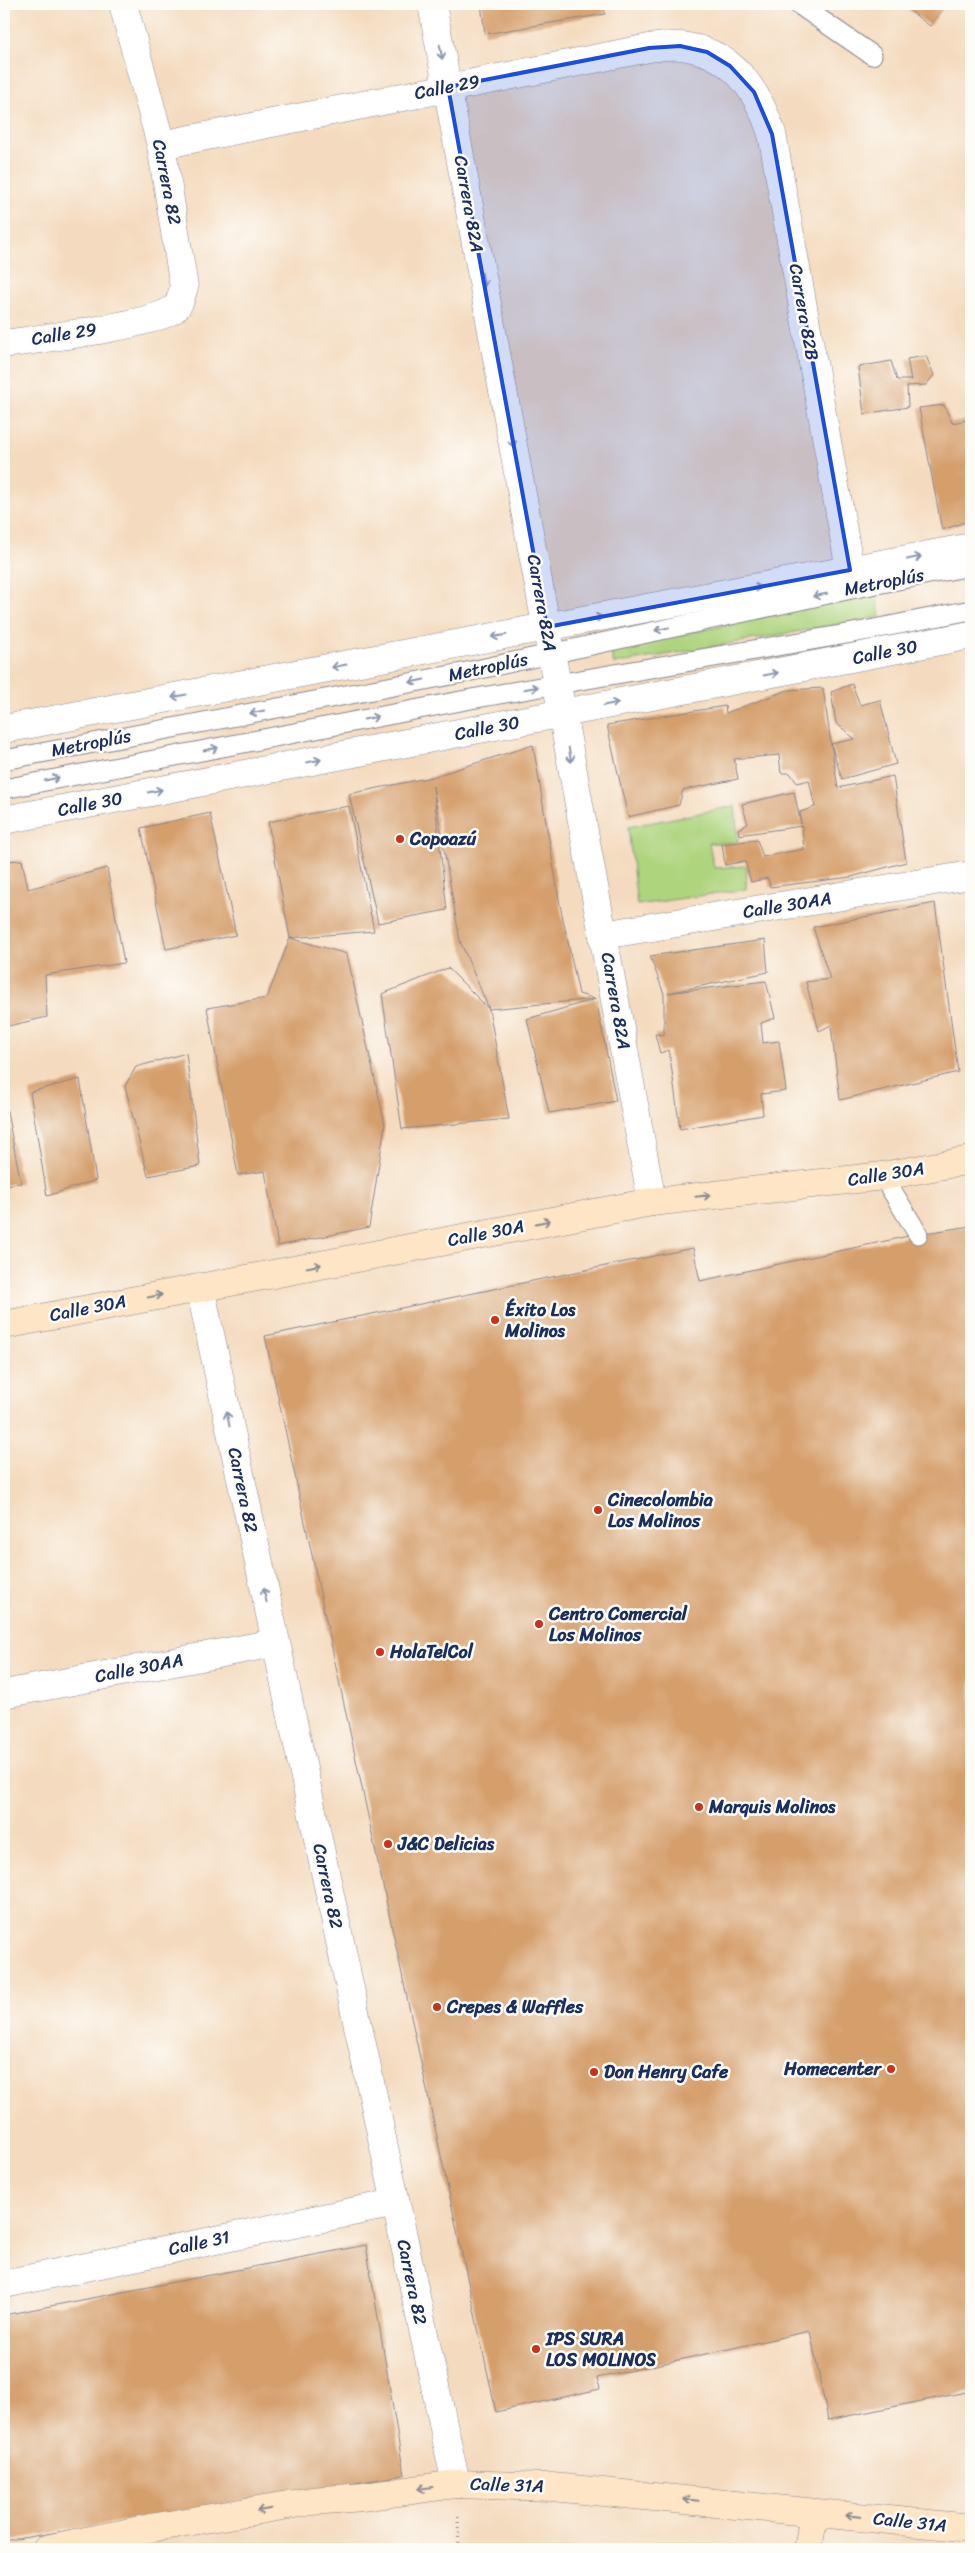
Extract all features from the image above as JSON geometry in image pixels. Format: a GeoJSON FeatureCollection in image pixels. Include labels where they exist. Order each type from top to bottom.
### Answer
{"type":"FeatureCollection","features":[{"type":"Feature","properties":{"kind":"street","name":"Carrera 82"},"geometry":{"type":"LineString","coordinates":[[123,4],[161,145],[184,287],[176,307],[161,316],[124,325]]}},
{"type":"Feature","properties":{"kind":"street","name":"Carrera 82A"},"geometry":{"type":"LineString","coordinates":[[432,4],[652,1202]]}},
{"type":"Feature","properties":{"kind":"street","name":"Calle 29"},"geometry":{"type":"LineString","coordinates":[[161,145],[649,48],[680,46],[707,52],[730,66]]}},
{"type":"Feature","properties":{"kind":"street","name":"Carrera 82B"},"geometry":{"type":"LineString","coordinates":[[730,66],[754,92],[772,134],[850,570]]}},
{"type":"Feature","properties":{"kind":"street","name":"Calle 29"},"geometry":{"type":"LineString","coordinates":[[4,344],[124,325]]}},
{"type":"Feature","properties":{"kind":"street"},"geometry":{"type":"LineString","coordinates":[[4,730],[549,640],[850,570],[971,548]]}},
{"type":"Feature","properties":{"kind":"street","name":"Calle 30"},"geometry":{"type":"LineString","coordinates":[[4,820],[971,635]]}},
{"type":"Feature","properties":{"kind":"street","name":"Calle 30AA"},"geometry":{"type":"LineString","coordinates":[[603,934],[971,875]]}},
{"type":"Feature","properties":{"kind":"street","name":"Calle 30A"},"geometry":{"type":"LineString","coordinates":[[4,1324],[652,1202],[883,1176],[971,1160]]}},
{"type":"Feature","properties":{"kind":"street","name":"Carrera 82"},"geometry":{"type":"LineString","coordinates":[[200,1287],[456,2484]]}},
{"type":"Feature","properties":{"kind":"street","name":"Calle 30AA"},"geometry":{"type":"LineString","coordinates":[[4,1694],[275,1643]]}},
{"type":"Feature","properties":{"kind":"street","name":"Calle 31"},"geometry":{"type":"LineString","coordinates":[[4,2284],[395,2203]]}},
{"type":"Feature","properties":{"kind":"street","name":"Calle 31A"},"geometry":{"type":"LineString","coordinates":[[46,2549],[151,2528],[312,2501],[363,2497],[456,2484],[552,2487],[811,2532],[971,2528]]}},
{"type":"Feature","properties":{"kind":"lane"},"geometry":{"type":"LineString","coordinates":[[798,4],[872,55]]}},
{"type":"Feature","properties":{"kind":"lane","name":"Metroplús"},"geometry":{"type":"LineString","coordinates":[[4,760],[462,673],[549,640],[856,588],[971,566]]}},
{"type":"Feature","properties":{"kind":"lane","name":"Metroplús"},"geometry":{"type":"LineString","coordinates":[[4,789],[557,684],[854,633],[971,610]]}},
{"type":"Feature","properties":{"kind":"lane"},"geometry":{"type":"LineString","coordinates":[[883,1176],[918,1234]]}},
{"type":"Feature","properties":{"kind":"highlighted area"},"geometry":{"type":"Polygon","coordinates":[[[680,46],[707,52],[730,66],[754,92],[772,134],[850,570],[547,627],[448,87],[649,48],[680,46]]]}},
{"type":"Feature","properties":{"kind":"green space"},"geometry":{"type":"Polygon","coordinates":[[[876,593],[880,617],[614,664],[610,650],[876,593]]]}},
{"type":"Feature","properties":{"kind":"green space"},"geometry":{"type":"Polygon","coordinates":[[[735,806],[738,843],[709,843],[714,868],[747,866],[746,889],[637,905],[628,827],[735,806]]]}},
{"type":"Feature","properties":{"kind":"building"},"geometry":{"type":"Polygon","coordinates":[[[481,4],[603,4],[605,14],[485,34],[481,4]]]}},
{"type":"Feature","properties":{"kind":"building"},"geometry":{"type":"Polygon","coordinates":[[[901,4],[946,4],[930,26],[901,4]]]}},
{"type":"Feature","properties":{"kind":"building"},"geometry":{"type":"Polygon","coordinates":[[[926,356],[934,375],[926,385],[907,386],[908,407],[864,414],[858,367],[891,361],[897,380],[911,380],[907,359],[926,356]]]}},
{"type":"Feature","properties":{"kind":"building"},"geometry":{"type":"Polygon","coordinates":[[[944,405],[952,423],[967,420],[971,440],[971,520],[942,530],[919,408],[944,405]]]}},
{"type":"Feature","properties":{"kind":"building"},"geometry":{"type":"Polygon","coordinates":[[[852,684],[860,705],[880,700],[896,764],[842,779],[831,744],[855,739],[836,723],[831,692],[852,684]]]}},
{"type":"Feature","properties":{"kind":"building"},"geometry":{"type":"Polygon","coordinates":[[[823,688],[838,788],[893,776],[906,862],[851,877],[770,887],[768,878],[751,882],[745,861],[725,865],[722,844],[757,840],[763,857],[804,849],[802,826],[739,835],[738,829],[748,824],[742,804],[794,792],[801,824],[800,812],[815,807],[809,780],[797,783],[790,773],[781,773],[779,755],[734,759],[738,779],[683,790],[679,805],[628,817],[607,725],[725,706],[726,713],[788,690],[823,688]]]}},
{"type":"Feature","properties":{"kind":"building"},"geometry":{"type":"Polygon","coordinates":[[[533,745],[560,905],[579,994],[595,999],[489,1009],[460,941],[433,786],[447,910],[378,923],[349,794],[432,777],[533,745]]]}},
{"type":"Feature","properties":{"kind":"building"},"geometry":{"type":"Polygon","coordinates":[[[349,806],[374,931],[290,938],[268,822],[349,806]]]}},
{"type":"Feature","properties":{"kind":"building"},"geometry":{"type":"Polygon","coordinates":[[[210,813],[236,935],[166,949],[141,828],[210,813]]]}},
{"type":"Feature","properties":{"kind":"building"},"geometry":{"type":"Polygon","coordinates":[[[22,860],[28,889],[107,868],[124,963],[45,975],[47,1017],[4,1027],[4,861],[22,860]]]}},
{"type":"Feature","properties":{"kind":"building"},"geometry":{"type":"Polygon","coordinates":[[[935,903],[958,1072],[840,1100],[831,1025],[819,1031],[806,982],[830,979],[813,927],[935,903]]]}},
{"type":"Feature","properties":{"kind":"building"},"geometry":{"type":"Polygon","coordinates":[[[290,938],[347,954],[385,1125],[369,1227],[278,1246],[265,1171],[238,1175],[207,1008],[267,998],[290,938]]]}},
{"type":"Feature","properties":{"kind":"building"},"geometry":{"type":"Polygon","coordinates":[[[765,940],[768,972],[668,993],[766,981],[775,1018],[761,1023],[763,1043],[779,1041],[786,1091],[761,1094],[763,1115],[680,1129],[669,1050],[660,1053],[655,1034],[664,1035],[664,994],[650,956],[765,940]]]}},
{"type":"Feature","properties":{"kind":"building"},"geometry":{"type":"Polygon","coordinates":[[[448,968],[489,1009],[509,1119],[402,1129],[382,994],[448,968]]]}},
{"type":"Feature","properties":{"kind":"building"},"geometry":{"type":"Polygon","coordinates":[[[596,999],[616,1101],[549,1113],[527,1019],[596,999]]]}},
{"type":"Feature","properties":{"kind":"building"},"geometry":{"type":"Polygon","coordinates":[[[186,1053],[200,1166],[148,1176],[125,1086],[136,1067],[186,1053]]]}},
{"type":"Feature","properties":{"kind":"building"},"geometry":{"type":"Polygon","coordinates":[[[80,1079],[96,1180],[47,1196],[30,1092],[80,1079]]]}},
{"type":"Feature","properties":{"kind":"building"},"geometry":{"type":"Polygon","coordinates":[[[4,1097],[21,1183],[4,1185],[4,1097]]]}},
{"type":"Feature","properties":{"kind":"building","name":"Centro Comercial Los Molinos"},"geometry":{"type":"Polygon","coordinates":[[[971,1226],[971,2391],[828,2420],[810,2331],[597,2378],[600,2389],[496,2412],[265,1336],[693,1248],[700,1281],[918,1234],[971,1226]]]}},
{"type":"Feature","properties":{"kind":"building"},"geometry":{"type":"Polygon","coordinates":[[[366,2245],[404,2475],[4,2541],[4,2315],[366,2245]]]}},
{"type":"Feature","properties":{"kind":"place","name":"Copoazú"},"geometry":{"type":"Point","coordinates":[400,839]}},
{"type":"Feature","properties":{"kind":"place","name":"Éxito Los Molinos"},"geometry":{"type":"Point","coordinates":[495,1320]}},
{"type":"Feature","properties":{"kind":"place","name":"Cinecolombia Los Molinos"},"geometry":{"type":"Point","coordinates":[598,1510]}},
{"type":"Feature","properties":{"kind":"place","name":"Centro Comercial Los Molinos"},"geometry":{"type":"Point","coordinates":[539,1624]}},
{"type":"Feature","properties":{"kind":"place","name":"HolaTelCol"},"geometry":{"type":"Point","coordinates":[380,1652]}},
{"type":"Feature","properties":{"kind":"place","name":"Marquis Molinos"},"geometry":{"type":"Point","coordinates":[699,1807]}},
{"type":"Feature","properties":{"kind":"place","name":"J&C Delicias"},"geometry":{"type":"Point","coordinates":[388,1844]}},
{"type":"Feature","properties":{"kind":"place","name":"Crepes & Waffles"},"geometry":{"type":"Point","coordinates":[437,2007]}},
{"type":"Feature","properties":{"kind":"place","name":"Homecenter"},"geometry":{"type":"Point","coordinates":[891,2069]}},
{"type":"Feature","properties":{"kind":"place","name":"Don Henry Cafe"},"geometry":{"type":"Point","coordinates":[594,2072]}},
{"type":"Feature","properties":{"kind":"place","name":"IPS SURA LOS MOLINOS"},"geometry":{"type":"Point","coordinates":[536,2349]}}]}
